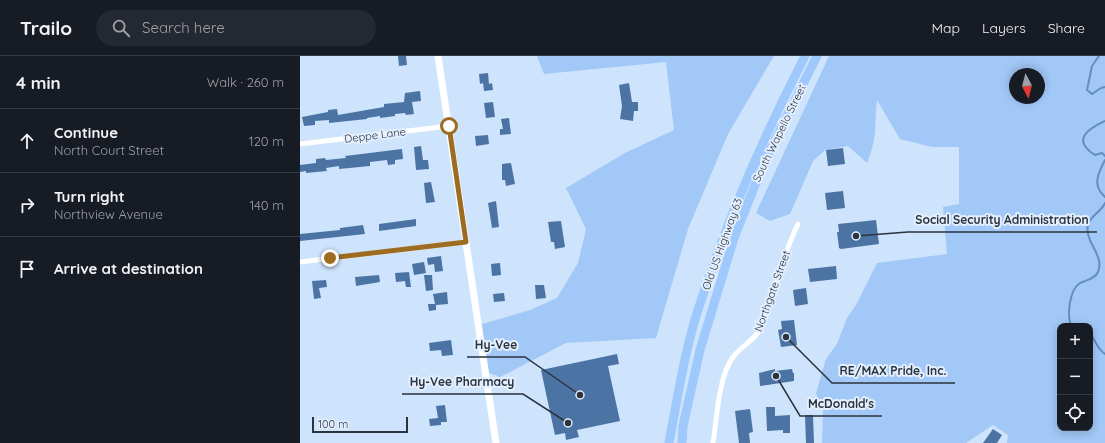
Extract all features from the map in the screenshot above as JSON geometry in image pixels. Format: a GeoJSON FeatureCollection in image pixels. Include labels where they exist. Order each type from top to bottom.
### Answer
{"type":"FeatureCollection","features":[{"type":"Feature","properties":{"kind":"highway","name":"Old US Highway 63"},"geometry":{"type":"LineString","coordinates":[[669,443],[678,390],[697,314],[719,249],[760,148],[805,56]]}},
{"type":"Feature","properties":{"kind":"highway","name":"South Wapello Street"},"geometry":{"type":"LineString","coordinates":[[682,443],[700,350],[734,238],[765,160],[817,56]]}},
{"type":"Feature","properties":{"kind":"main road"},"geometry":{"type":"LineString","coordinates":[[438,56],[496,443]]}},
{"type":"Feature","properties":{"kind":"street","name":"Deppe Lane"},"geometry":{"type":"LineString","coordinates":[[300,144],[449,126]]}},
{"type":"Feature","properties":{"kind":"street","name":"Northgate Street"},"geometry":{"type":"LineString","coordinates":[[713,443],[723,383],[730,363],[734,356],[754,338],[762,326],[768,303],[798,224]]}},
{"type":"Feature","properties":{"kind":"street"},"geometry":{"type":"LineString","coordinates":[[300,262],[466,242]]}},
{"type":"Feature","properties":{"kind":"shaded area"},"geometry":{"type":"Polygon","coordinates":[[[537,56],[774,56],[728,134],[688,229],[656,338],[566,343],[500,377],[486,372],[479,325],[530,310],[557,298],[578,263],[586,229],[566,188],[625,153],[674,130],[666,62],[544,74],[537,56]]]}},
{"type":"Feature","properties":{"kind":"shaded area"},"geometry":{"type":"Polygon","coordinates":[[[829,56],[1105,56],[1105,443],[1007,443],[1008,435],[993,425],[966,443],[822,443],[823,410],[816,393],[826,359],[837,344],[847,318],[856,305],[877,263],[947,254],[943,207],[959,204],[959,147],[932,147],[900,139],[877,100],[873,146],[867,163],[848,146],[825,150],[813,161],[790,214],[770,221],[756,213],[829,56]]]}},
{"type":"Feature","properties":{"kind":"building"},"geometry":{"type":"Polygon","coordinates":[[[398,56],[406,56],[407,65],[399,66],[398,56]]]}},
{"type":"Feature","properties":{"kind":"building"},"geometry":{"type":"Polygon","coordinates":[[[488,73],[489,84],[492,83],[493,90],[484,91],[483,83],[480,84],[479,74],[488,73]]]}},
{"type":"Feature","properties":{"kind":"building"},"geometry":{"type":"Polygon","coordinates":[[[629,83],[632,102],[638,102],[638,111],[634,111],[633,121],[620,119],[622,106],[619,85],[629,83]]]}},
{"type":"Feature","properties":{"kind":"building"},"geometry":{"type":"Polygon","coordinates":[[[420,91],[421,101],[412,102],[414,114],[395,114],[395,116],[380,118],[380,116],[367,119],[329,123],[329,120],[315,121],[315,125],[304,126],[302,117],[328,112],[328,110],[337,109],[338,115],[384,107],[384,104],[404,102],[405,93],[420,91]]]}},
{"type":"Feature","properties":{"kind":"building"},"geometry":{"type":"Polygon","coordinates":[[[493,102],[495,117],[486,118],[484,103],[493,102]]]}},
{"type":"Feature","properties":{"kind":"building"},"geometry":{"type":"Polygon","coordinates":[[[509,118],[511,134],[500,135],[500,129],[503,129],[501,119],[509,118]]]}},
{"type":"Feature","properties":{"kind":"building"},"geometry":{"type":"Polygon","coordinates":[[[488,135],[489,144],[476,146],[475,136],[488,135]]]}},
{"type":"Feature","properties":{"kind":"building"},"geometry":{"type":"Polygon","coordinates":[[[421,146],[423,160],[428,160],[429,169],[416,170],[414,147],[421,146]]]}},
{"type":"Feature","properties":{"kind":"building"},"geometry":{"type":"Polygon","coordinates":[[[843,148],[845,164],[828,166],[826,150],[843,148]]]}},
{"type":"Feature","properties":{"kind":"building"},"geometry":{"type":"Polygon","coordinates":[[[402,149],[403,159],[395,160],[395,164],[388,165],[387,160],[370,162],[370,166],[339,169],[339,166],[326,168],[327,171],[306,173],[306,171],[300,172],[300,165],[316,163],[316,159],[325,158],[326,160],[346,158],[345,156],[402,149]]]}},
{"type":"Feature","properties":{"kind":"building"},"geometry":{"type":"Polygon","coordinates":[[[511,163],[515,184],[506,186],[505,180],[502,180],[502,164],[511,163]]]}},
{"type":"Feature","properties":{"kind":"building"},"geometry":{"type":"Polygon","coordinates":[[[431,182],[435,202],[426,203],[424,183],[431,182]]]}},
{"type":"Feature","properties":{"kind":"building"},"geometry":{"type":"Polygon","coordinates":[[[843,191],[845,208],[827,210],[825,193],[843,191]]]}},
{"type":"Feature","properties":{"kind":"building"},"geometry":{"type":"Polygon","coordinates":[[[496,201],[499,227],[492,228],[488,203],[496,201]]]}},
{"type":"Feature","properties":{"kind":"building"},"geometry":{"type":"Polygon","coordinates":[[[416,219],[416,226],[379,231],[379,224],[416,219]]]}},
{"type":"Feature","properties":{"kind":"building"},"geometry":{"type":"Polygon","coordinates":[[[876,220],[879,244],[839,248],[837,232],[839,232],[838,224],[876,220]]]}},
{"type":"Feature","properties":{"kind":"building"},"geometry":{"type":"Polygon","coordinates":[[[561,221],[565,247],[555,249],[554,242],[551,242],[548,222],[561,221]]]}},
{"type":"Feature","properties":{"kind":"building"},"geometry":{"type":"Polygon","coordinates":[[[363,225],[365,234],[300,241],[300,234],[340,230],[340,228],[363,225]]]}},
{"type":"Feature","properties":{"kind":"building"},"geometry":{"type":"Polygon","coordinates":[[[441,256],[443,271],[435,272],[434,264],[428,265],[427,258],[441,256]]]}},
{"type":"Feature","properties":{"kind":"building"},"geometry":{"type":"Polygon","coordinates":[[[424,262],[426,273],[414,275],[412,264],[424,262]]]}},
{"type":"Feature","properties":{"kind":"building"},"geometry":{"type":"Polygon","coordinates":[[[500,263],[501,275],[492,276],[491,264],[500,263]]]}},
{"type":"Feature","properties":{"kind":"building"},"geometry":{"type":"Polygon","coordinates":[[[836,266],[837,279],[810,282],[808,269],[836,266]]]}},
{"type":"Feature","properties":{"kind":"building"},"geometry":{"type":"Polygon","coordinates":[[[409,272],[411,287],[406,287],[405,281],[396,282],[395,273],[409,272]]]}},
{"type":"Feature","properties":{"kind":"building"},"geometry":{"type":"Polygon","coordinates":[[[379,275],[380,282],[356,286],[355,277],[379,275]]]}},
{"type":"Feature","properties":{"kind":"building"},"geometry":{"type":"Polygon","coordinates":[[[424,275],[432,275],[433,290],[426,291],[424,275]]]}},
{"type":"Feature","properties":{"kind":"building"},"geometry":{"type":"Polygon","coordinates":[[[326,280],[327,287],[319,288],[321,298],[314,299],[312,281],[326,280]]]}},
{"type":"Feature","properties":{"kind":"building"},"geometry":{"type":"Polygon","coordinates":[[[535,285],[544,285],[546,298],[536,299],[535,285]]]}},
{"type":"Feature","properties":{"kind":"building"},"geometry":{"type":"Polygon","coordinates":[[[806,288],[808,304],[795,306],[793,290],[806,288]]]}},
{"type":"Feature","properties":{"kind":"building"},"geometry":{"type":"Polygon","coordinates":[[[447,292],[448,304],[436,305],[436,310],[429,311],[428,304],[435,304],[433,294],[447,292]]]}},
{"type":"Feature","properties":{"kind":"building"},"geometry":{"type":"Polygon","coordinates":[[[504,293],[505,301],[494,302],[493,294],[504,293]]]}},
{"type":"Feature","properties":{"kind":"building"},"geometry":{"type":"Polygon","coordinates":[[[794,320],[797,345],[781,347],[778,330],[782,329],[781,321],[794,320]]]}},
{"type":"Feature","properties":{"kind":"building"},"geometry":{"type":"Polygon","coordinates":[[[451,340],[453,355],[442,356],[441,350],[430,351],[429,343],[451,340]]]}},
{"type":"Feature","properties":{"kind":"building"},"geometry":{"type":"Polygon","coordinates":[[[617,354],[619,364],[608,366],[620,421],[577,430],[579,437],[566,440],[565,433],[555,435],[541,370],[617,354]]]}},
{"type":"Feature","properties":{"kind":"building"},"geometry":{"type":"Polygon","coordinates":[[[775,369],[775,371],[792,369],[794,373],[794,381],[760,386],[759,373],[775,369]]]}},
{"type":"Feature","properties":{"kind":"building"},"geometry":{"type":"Polygon","coordinates":[[[445,405],[447,422],[441,422],[441,425],[430,426],[429,419],[438,418],[436,406],[445,405]]]}},
{"type":"Feature","properties":{"kind":"building"},"geometry":{"type":"Polygon","coordinates":[[[766,407],[775,407],[775,416],[790,415],[790,433],[783,433],[783,430],[767,431],[766,407]]]}},
{"type":"Feature","properties":{"kind":"building"},"geometry":{"type":"Polygon","coordinates":[[[750,409],[753,432],[749,433],[750,443],[739,443],[735,411],[750,409]]]}},
{"type":"Feature","properties":{"kind":"building"},"geometry":{"type":"Polygon","coordinates":[[[805,415],[813,415],[814,443],[806,443],[805,415]]]}},
{"type":"Feature","properties":{"kind":"building"},"geometry":{"type":"Polygon","coordinates":[[[993,429],[1002,435],[997,443],[983,443],[993,429]]]}},
{"type":"Feature","properties":{"kind":"waterway"},"geometry":{"type":"LineString","coordinates":[[1099,56],[1092,66],[1087,90],[1092,94],[1105,87]]}},
{"type":"Feature","properties":{"kind":"waterway"},"geometry":{"type":"LineString","coordinates":[[1105,121],[1088,131],[1083,140],[1088,150],[1095,155],[1102,153],[1105,156]]}},
{"type":"Feature","properties":{"kind":"waterway"},"geometry":{"type":"LineString","coordinates":[[1105,160],[1097,182],[1099,190],[1105,197]]}},
{"type":"Feature","properties":{"kind":"waterway"},"geometry":{"type":"LineString","coordinates":[[1070,323],[1069,309],[1073,291],[1076,286],[1093,278],[1098,272],[1099,260],[1089,237],[1088,225],[1091,219],[1105,203]]}},
{"type":"Feature","properties":{"kind":"waterway"},"geometry":{"type":"LineString","coordinates":[[1093,338],[1105,354]]}},
{"type":"Feature","properties":{"kind":"place","name":"Social Security Administration"},"geometry":{"type":"Point","coordinates":[856,236]}},
{"type":"Feature","properties":{"kind":"place","name":"RE/MAX Pride, Inc."},"geometry":{"type":"Point","coordinates":[786,337]}},
{"type":"Feature","properties":{"kind":"place","name":"McDonald's"},"geometry":{"type":"Point","coordinates":[776,376]}},
{"type":"Feature","properties":{"kind":"place","name":"Hy-Vee"},"geometry":{"type":"Point","coordinates":[580,395]}},
{"type":"Feature","properties":{"kind":"place","name":"Hy-Vee Pharmacy"},"geometry":{"type":"Point","coordinates":[568,423]}},
{"type":"Feature","properties":{"kind":"route"},"geometry":{"type":"LineString","coordinates":[[330,258],[466,242],[449,126]]}}]}
